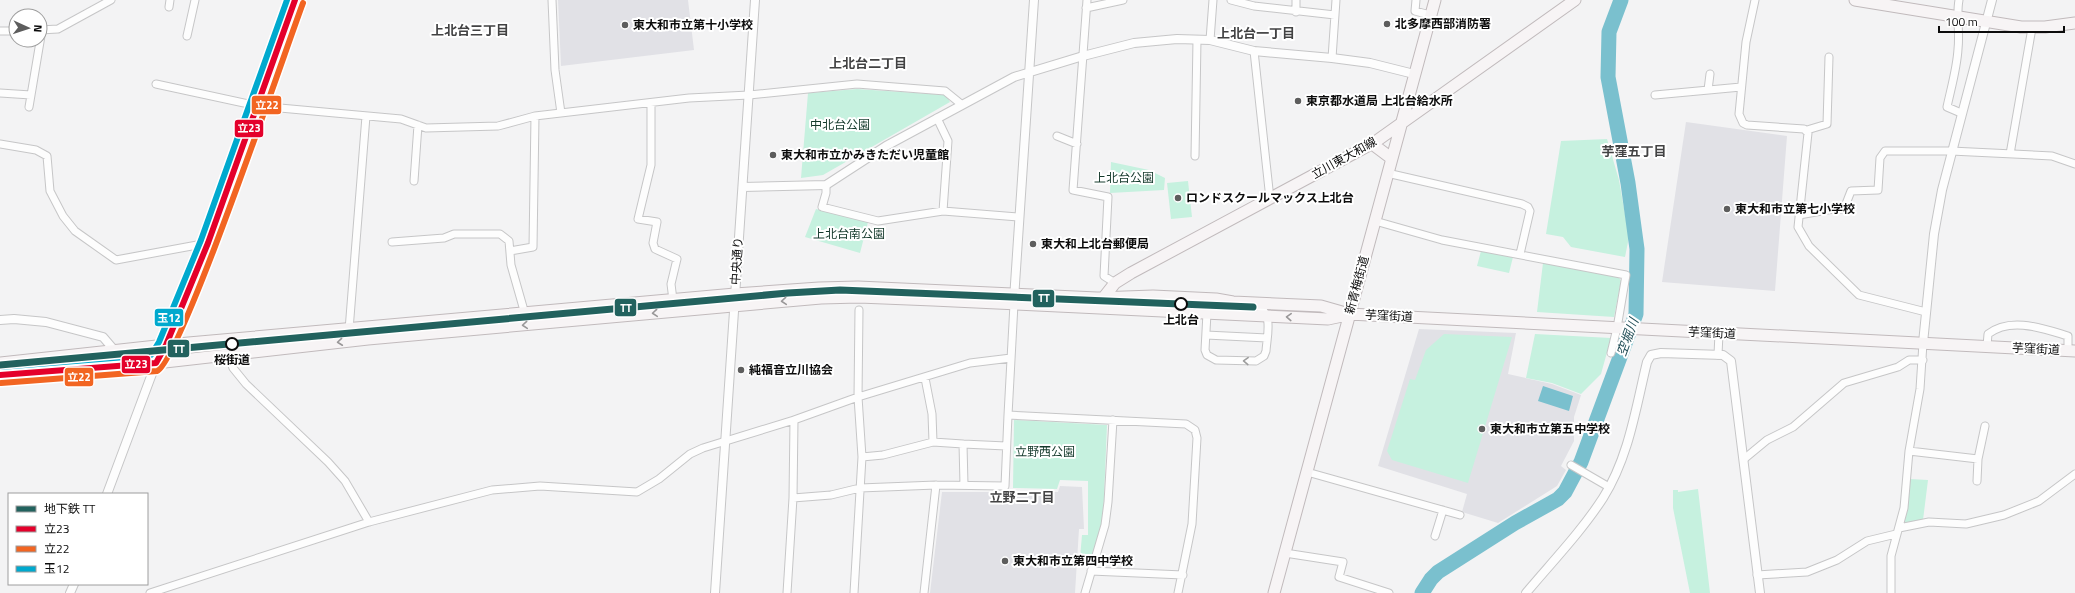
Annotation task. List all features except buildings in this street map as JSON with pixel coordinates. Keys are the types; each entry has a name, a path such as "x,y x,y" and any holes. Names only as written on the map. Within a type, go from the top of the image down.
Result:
{"main road":[{"name":"新青梅街道","path":"1274,593 1434,0"},
{"name":"立川東大和線","path":"1103,303 1115,283 1270,199 1371,143 1400,125 1575,0"},
{"path":"1855,0 1986,22 2032,28 2075,23"},
{"path":"1371,143 1391,158"},
{"name":"芋窪街道","path":"0,362 166,345 349,330 735,294 858,287 1014,299 1103,303 1207,313 1328,319 1349,314"},
{"name":"芋窪街道","path":"1103,303 1154,296 1322,306 1349,314 2071,351"},
{"name":"芋窪街道","path":"0,375 156,363 368,339 734,305 858,297 1014,299"}],"street":[{"path":"48,30 58,29 111,0"},
{"path":"187,36 195,0"},
{"path":"107,493 156,363 166,345 208,243 295,0"},
{"path":"552,0 555,70 561,113"},
{"name":"中央通り","path":"715,593 756,0"},
{"path":"793,498 831,495 860,488 936,485 1006,486 1006,446 1014,299 1034,0"},
{"path":"1087,0 1074,190 1108,197 1104,276 1115,283"},
{"path":"1086,8 1123,0"},
{"path":"1210,40 1213,0"},
{"path":"1231,0 1255,3 1296,12 1335,15"},
{"path":"1296,0 1296,12"},
{"path":"1332,58 1336,0"},
{"path":"1416,0 1415,11 1430,16"},
{"path":"1755,0 1746,42 1738,114 1743,123 1747,125 1807,130 1827,124 1829,56"},
{"path":"1959,0 1957,17 1960,25 1958,51 1947,107 1961,114"},
{"path":"1891,593 1891,556 1904,508 1909,451 1923,360 1923,343 1937,212 1951,151 1992,0"},
{"path":"2010,154 2032,28"},
{"path":"743,187 826,185 886,146 961,104 1014,77 1029,71 1083,56 1134,44 1177,39 1210,40 1254,51 1370,63 1414,74"},
{"path":"1195,156 1197,40"},
{"path":"30,107 38,48"},
{"path":"1254,51 1270,199"},
{"path":"1708,90 1710,74"},
{"path":"156,84 258,106 401,119 426,128 498,126 535,116 651,102 689,98 749,95 857,84 945,91 961,104"},
{"path":"1655,95 1741,87"},
{"path":"0,93 31,95"},
{"path":"651,102 651,165 638,218 657,222 653,243 655,249 677,259 671,284 673,300"},
{"path":"349,330 366,116"},
{"path":"510,251 533,246 535,116"},
{"path":"937,118 948,141 943,211"},
{"path":"414,182 418,125"},
{"path":"1807,130 1809,136 1798,227 1809,246 1858,295 1926,312"},
{"path":"1057,136 1077,144"},
{"path":"0,144 36,150 47,156 50,190 63,216 75,232 116,260 208,243"},
{"path":"1799,215 1833,209 1844,209 1851,191 1878,190 1880,158 1885,151 1951,151 2052,156 2075,164"},
{"path":"1388,173 1522,204 1530,211 1520,254"},
{"path":"826,185 826,193 822,207 878,221 943,211 1019,217"},
{"path":"1375,221 1442,240 1626,275 1621,329 1611,353"},
{"path":"392,242 444,238 454,234 500,234 509,241 511,265 525,314"},
{"path":"1207,313 1205,350 1211,358 1216,360 1256,361 1260,360 1266,351 1268,316 1262,308 1252,303"},
{"path":"854,593 862,457 858,397 858,310"},
{"path":"0,320 14,319 46,322 103,337 115,351"},
{"path":"1987,346 1988,334 1992,331 2018,325 2032,326 2068,336 2071,351"},
{"path":"1718,355 1719,333"},
{"path":"1206,336 1267,338"},
{"path":"1526,593 1586,521 1609,487 1621,461 1631,432 1649,358 1656,353 1718,355 1727,357 1732,365 1760,593"},
{"path":"228,354 233,368 246,384 332,466 345,481 369,522"},
{"path":"150,593 369,522 492,490 540,486 637,492 659,479 690,454 726,441 794,420 858,397 925,378 970,363 1011,358"},
{"path":"1744,459 1767,440 1793,427 1844,383 1898,366 1909,360 1923,360"},
{"path":"925,378 932,414 933,442"},
{"path":"1008,415 1186,424 1191,426 1197,434 1193,511 1183,575 1178,593"},
{"path":"787,593 793,498 794,420"},
{"path":"1085,593 1100,546 1106,517 1113,420"},
{"path":"1977,481 1978,459 1985,426"},
{"path":"862,457 883,455 933,442 1006,446"},
{"path":"962,444 964,485"},
{"path":"1909,451 1978,459"},
{"path":"1571,465 1609,487"},
{"path":"1307,472 1460,515"},
{"path":"1758,575 1807,572 1837,560 1867,541 1929,522 1966,524 2004,515 2039,501 2075,474"},
{"path":"924,593 936,485"},
{"path":"1435,536 1443,510"},
{"path":"1285,552 1344,562 1339,577 1389,593"},
{"path":"1091,571 1183,575"}],"shaded area":[{"name":"東大和市立第十小学校","path":"558,0 688,0 694,50 561,66"},
{"name":"東大和市立第七小学校","path":"1686,122 1787,136 1775,291 1662,282"},
{"name":"東大和市立第五中学校","path":"1419,329 1516,333 1508,374 1552,384 1581,395 1574,417 1574,441 1561,466 1566,470 1557,486 1498,523 1462,512 1467,494 1378,466"},
{"name":"東大和市立第四中学校","path":"1060,486 1082,487 1084,529 1079,529 1075,593 930,593 942,492 1058,492"}],"green space":[{"name":"中北台公園","path":"857,89 946,95 950,102 823,175 801,178 808,93"},
{"path":"1607,139 1619,180 1629,237 1625,257 1571,247 1563,237 1546,234 1561,141"},
{"name":"上北台公園","path":"1111,162 1149,170 1165,178 1164,190 1110,193"},
{"path":"1188,181 1192,217 1171,219 1167,183"},
{"name":"上北台南公園","path":"816,209 868,222 860,253 805,237"},
{"path":"1481,251 1513,257 1509,273 1477,266"},
{"path":"1543,263 1618,276 1621,281 1614,317 1537,312"},
{"path":"1444,334 1512,337 1468,483 1392,460 1387,451 1410,379 1415,380 1426,350"},
{"path":"1535,334 1611,338 1601,374 1581,394 1552,383 1526,378"},
{"name":"立野西公園","path":"1014,420 1107,425 1103,522 1092,559 1080,558 1082,535 1088,535 1088,481 1060,480 1057,489 1013,488"},
{"path":"1910,479 1928,480 1923,520 1905,523 1904,522"},
{"path":"1698,489 1710,593 1690,593 1673,508 1673,490 1678,490 1678,492"}],"water":[{"path":"1543,386 1573,396 1569,411 1538,401"}],"waterway":[{"name":"空堀川","path":"1422,593 1431,579 1438,572 1515,523 1558,499 1565,492 1581,462 1636,314 1637,249 1628,183 1608,77 1609,32 1621,0"}],"metro line":[{"name":"TT","path":"0,365 788,293 840,290 1253,307"}],"transit line":[{"name":"玉12","path":"0,367 151,355 159,342 201,240 287,0"},
{"name":"立23","path":"0,375 156,363 166,345 208,243 295,0"},
{"name":"立22","path":"1,383 157,371 169,355 187,317 209,263 303,3"}],"place":[{"name":"北多摩西部消防署","path":"1387,24"},
{"name":"東大和市立第十小学校","path":"625,25"},
{"name":"東京都水道局 上北台給水所","path":"1298,101"},
{"name":"東大和市立かみきただい児童館","path":"773,155"},
{"name":"ロンドスクールマックス上北台","path":"1178,198"},
{"name":"東大和市立第七小学校","path":"1727,209"},
{"name":"東大和上北台郵便局","path":"1033,244"},
{"name":"上北台","path":"1181,304"},
{"name":"桜街道","path":"232,344"},
{"name":"純福音立川協会","path":"741,370"},
{"name":"東大和市立第五中学校","path":"1482,429"},
{"name":"東大和市立第四中学校","path":"1005,561"}],"district":[{"name":"上北台三丁目","path":"470,30"},
{"name":"上北台一丁目","path":"1256,33"},
{"name":"上北台二丁目","path":"868,63"},
{"name":"芋窪五丁目","path":"1634,151"},
{"name":"立野二丁目","path":"1022,497"}]}
